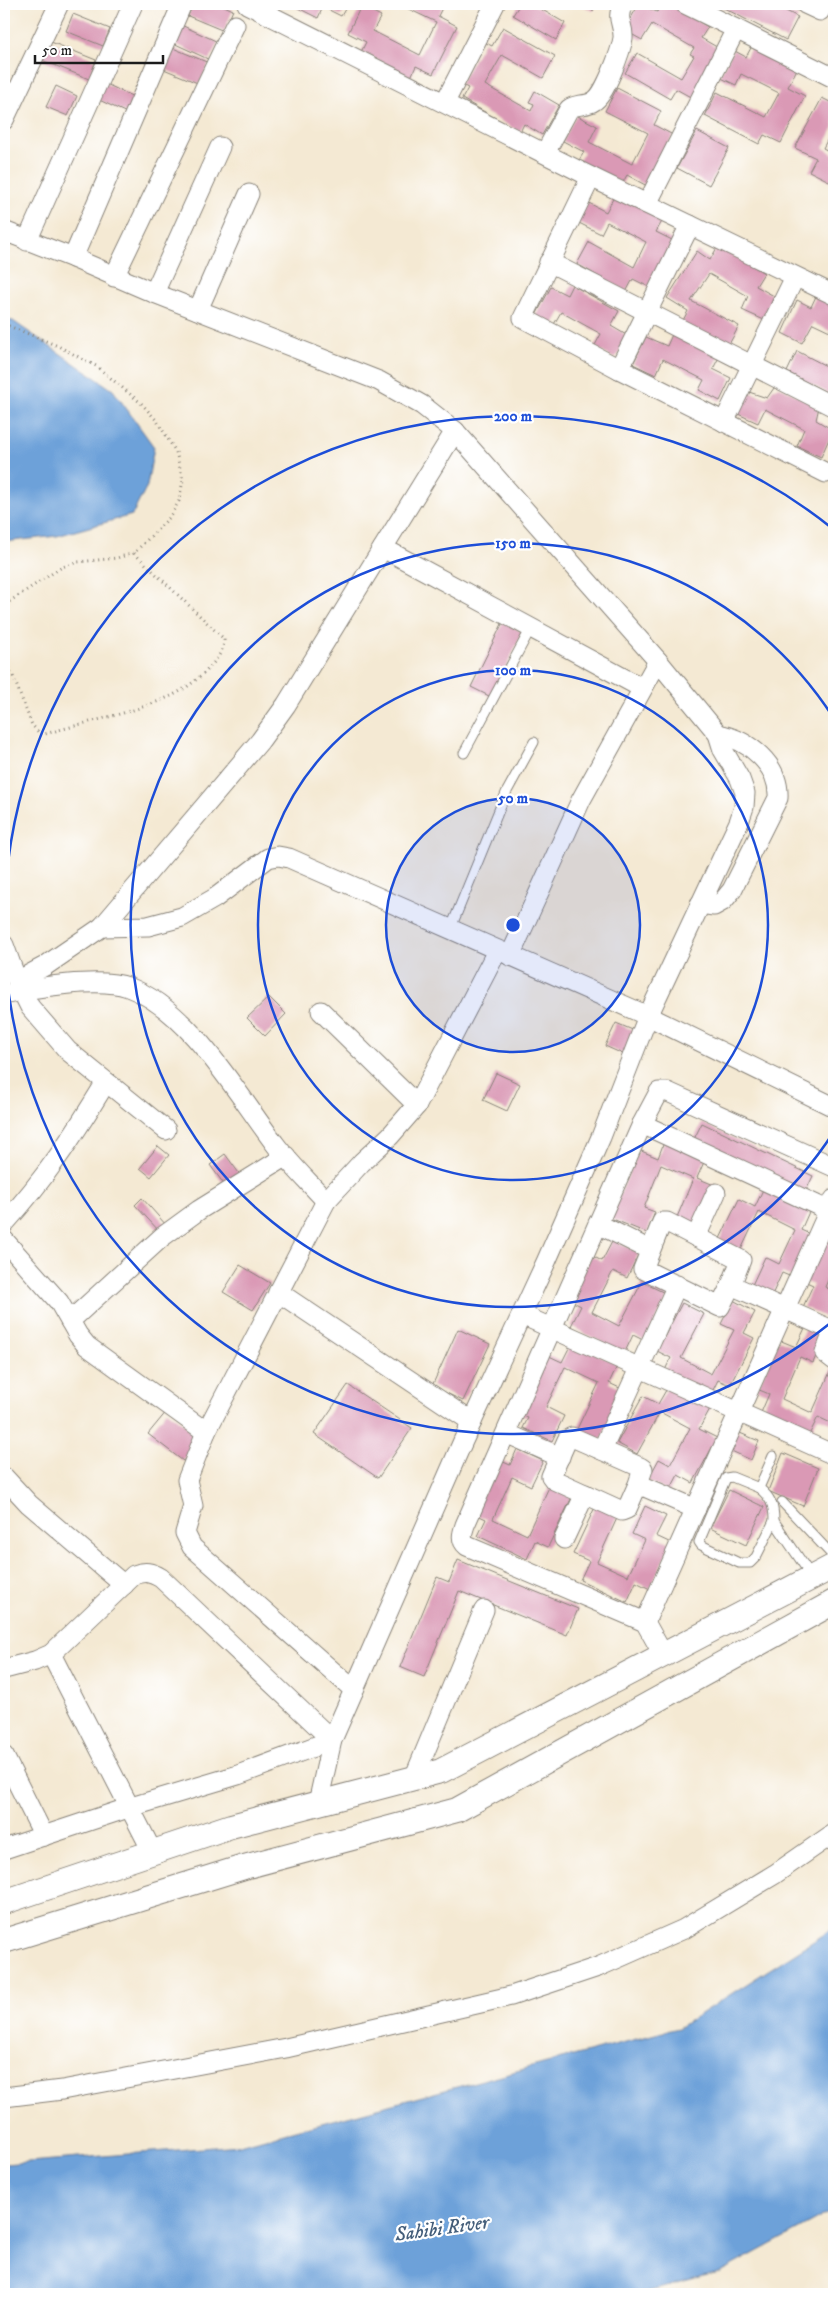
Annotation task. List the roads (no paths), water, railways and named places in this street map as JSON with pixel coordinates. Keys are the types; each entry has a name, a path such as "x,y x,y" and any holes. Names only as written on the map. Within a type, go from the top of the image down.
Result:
{"street":[{"path":"4,120 59,4"},
{"path":"27,241 133,4"},
{"path":"73,258 182,4"},
{"path":"247,4 591,177 834,295"},
{"path":"445,102 495,4"},
{"path":"545,153 569,109 575,104 584,105 596,101 600,95 619,52 623,36 618,18 623,4"},
{"path":"686,4 834,78"},
{"path":"114,277 235,25"},
{"path":"647,204 736,29"},
{"path":"154,294 220,146"},
{"path":"591,177 523,315 524,320 724,422 832,470"},
{"path":"198,310 249,194"},
{"path":"619,370 690,225"},
{"path":"4,231 73,258 154,294 379,381 422,405 455,431 658,661 718,734 723,750 745,793 744,807 648,1016 600,1137 332,1740 318,1803"},
{"path":"549,262 834,407"},
{"path":"724,422 796,277"},
{"path":"11,989 102,927 260,741 286,705 455,431"},
{"path":"383,548 642,688"},
{"path":"354,1690 192,1548 187,1541 185,1533 192,1506 187,1480 206,1432 326,1201 362,1162 390,1136 416,1105 503,954 581,800 658,661"},
{"path":"700,904 714,906 723,901 732,890 778,798 779,784 758,754 748,744 731,736 718,734"},
{"path":"102,927 148,926 182,917 215,898 268,858 278,856 289,858 503,954 648,1016 834,1107"},
{"path":"4,945 11,989 30,1007 68,1051 166,1130"},
{"path":"11,989 95,982 127,986 156,1001 202,1046 286,1156 326,1201"},
{"path":"321,1011 416,1105"},
{"path":"4,1224 37,1188 106,1082"},
{"path":"664,1656 645,1622 463,1542 461,1535 642,1124 659,1092 664,1090 834,1167"},
{"path":"642,1124 832,1208 645,1622"},
{"path":"70,1321 162,1237 199,1210 286,1156"},
{"path":"696,1237 716,1193"},
{"path":"663,1221 741,1260 720,1306 643,1269 650,1250 663,1221"},
{"path":"598,1224 650,1250"},
{"path":"4,1240 59,1302 78,1335 98,1355 206,1432"},
{"path":"602,1450 677,1285"},
{"path":"731,1285 834,1330 825,1353 834,1360"},
{"path":"278,1292 472,1422"},
{"path":"522,1315 551,1330 739,1414 832,1448"},
{"path":"506,1432 560,1457"},
{"path":"572,1437 643,1469 638,1484 624,1511 552,1479 551,1476 560,1457 567,1440 572,1437"},
{"path":"4,1477 29,1504 124,1585"},
{"path":"638,1484 696,1509"},
{"path":"564,1539 585,1494"},
{"path":"4,1902 232,1826 441,1771 834,1566"},
{"path":"4,1670 51,1654 134,1575 142,1572 152,1573 161,1578 332,1740"},
{"path":"4,1940 244,1867 457,1810 834,1602"},
{"path":"414,1778 484,1610"},
{"path":"51,1654 153,1853"},
{"path":"4,1849 131,1807 238,1775 332,1740"},
{"path":"4,1756 44,1836"},
{"path":"4,2097 62,2090 286,2048 511,1996 598,1967 684,1929 775,1874 834,1832"}],"lane":[{"path":"464,753 531,628"},
{"path":"450,930 506,793 534,742"},
{"path":"759,1488 773,1456"},
{"path":"732,1477 759,1488 768,1495 773,1503 774,1521 756,1557 746,1564 699,1542 726,1478 732,1477"},
{"path":"782,1502 834,1557"},
{"path":"774,1521 812,1577"}],"water":[{"path":"4,320 13,321 113,390 154,447 147,486 132,515 57,536 4,542"},
{"name":"Sahibi River","path":"834,1928 834,2210 718,2273 639,2294 4,2294 4,2164 239,2145 678,2028"}]}
